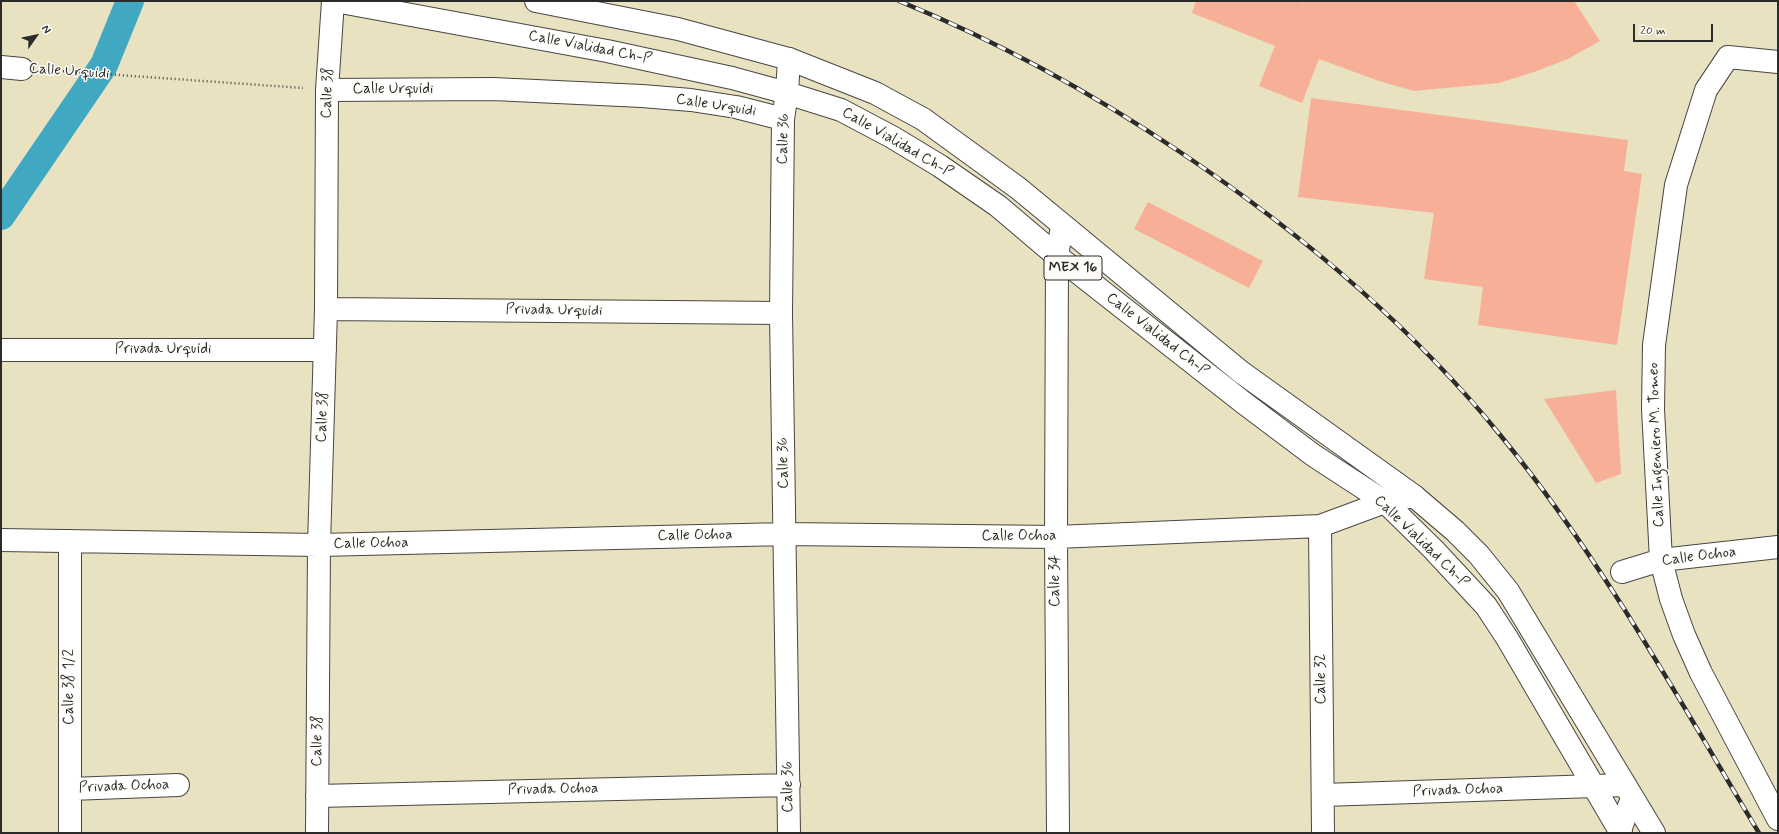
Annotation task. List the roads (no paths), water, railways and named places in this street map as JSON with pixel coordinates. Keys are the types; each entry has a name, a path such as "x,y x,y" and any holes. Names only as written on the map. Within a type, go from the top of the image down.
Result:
{"street":[{"name":"Calle 38","path":"317,833 320,545 326,309 327,90 334,1"},
{"name":"Calle Vialidad Ch-P","path":"334,1 607,51 732,78 841,110 892,137 934,162 998,206 1057,256 1244,404 1313,455 1385,502 1447,563 1486,606 1507,638 1620,832"},
{"name":"Calle Vialidad Ch-P","path":"536,1 678,29 789,59 875,93 923,119 1018,188 1062,226 1241,372 1414,496 1455,531 1479,555 1508,592 1654,833"},
{"name":"Calle Ingeniero M. Tomeo","path":"1778,62 1728,57 1706,90 1676,184 1654,345 1653,409 1661,560 1671,599 1684,635 1701,673 1778,819"},
{"name":"Calle 36","path":"789,59 787,93 783,119 781,313 789,833"},
{"name":"Calle Urquidi","path":"1,67 22,69"},
{"name":"Calle Urquidi","path":"327,90 493,89 642,96 691,100 736,107 783,119"},
{"name":"Calle 34","path":"1058,833 1056,537 1057,256 1062,226"},
{"name":"Privada Urquidi","path":"326,309 781,313"},
{"name":"Privada Urquidi","path":"1,350 325,350"},
{"name":"Calle Ochoa","path":"1,540 320,545 785,534 1056,537 1320,526 1385,502 1414,496"},
{"name":"Calle 32","path":"1320,526 1323,833"},
{"name":"Calle 38 1/2","path":"70,541 70,833"},
{"name":"Calle Ochoa","path":"1622,572 1661,560 1778,547"},
{"name":"Privada Ochoa","path":"70,789 178,785"},
{"name":"Privada Ochoa","path":"317,796 789,785"},
{"name":"Privada Ochoa","path":"1323,795 1594,787 1629,792"},
{"path":"1620,832 1629,792"}],"waterway":[{"path":"1,216 104,65 130,1"}],"railway":[{"path":"899,1 972,33 1043,69 1147,130 1268,214 1310,247 1391,318 1466,395 1501,436 1572,531 1605,580 1668,680 1759,833"}]}
